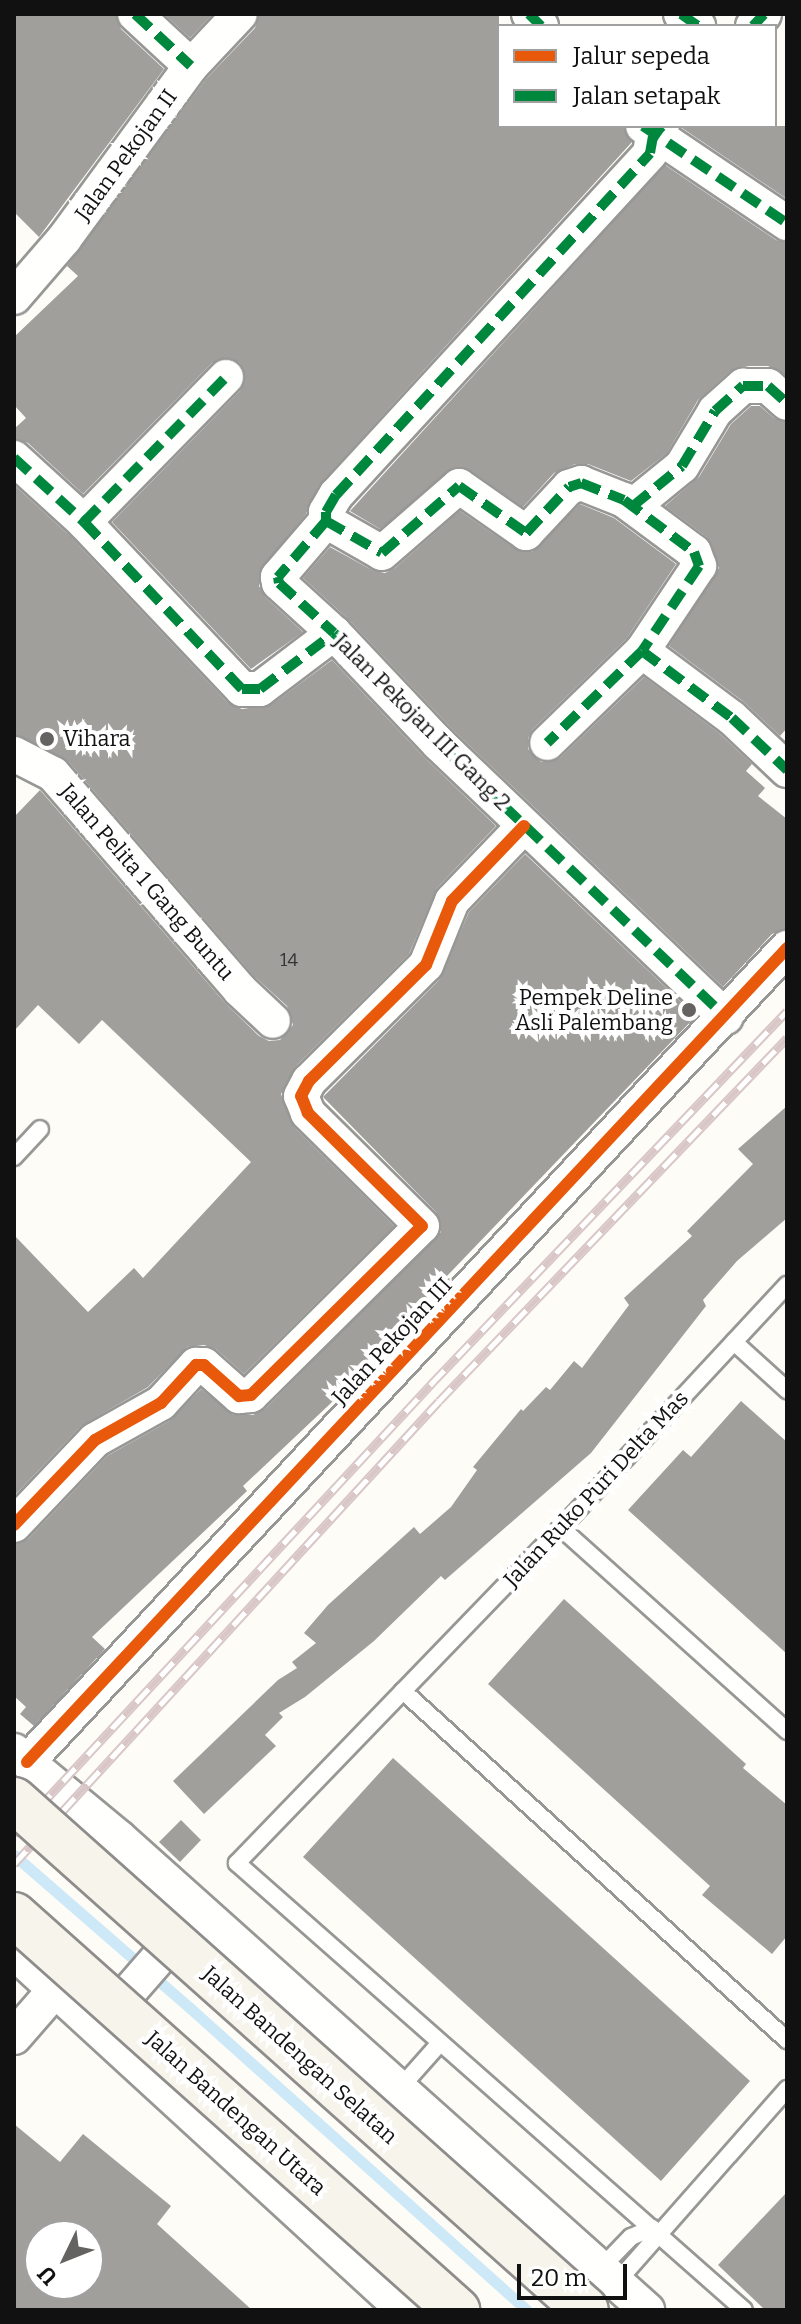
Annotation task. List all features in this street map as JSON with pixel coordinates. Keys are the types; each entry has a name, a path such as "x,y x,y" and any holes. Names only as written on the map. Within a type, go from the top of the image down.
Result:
{"main road":[{"name":"Jalan Bandengan Selatan","path":"18,1771 601,2287"},
{"name":"Jalan Bandengan Utara","path":"14,1915 457,2310"}],"street":[{"path":"135,14 191,66"},
{"name":"Jalan Pekojan II","path":"14,297 64,239 191,66 240,14"},
{"path":"547,743 642,651 699,566 694,552 633,506 575,483 526,533 456,486 382,553 326,521 326,512 336,495 650,153 653,129 787,223"},
{"path":"84,522 226,377"},
{"path":"633,506 682,466 715,411 743,386 755,383 768,386 787,403"},
{"path":"14,458 84,522 242,689 260,689 334,633"},
{"name":"Jalan Pekojan III Gang 2","path":"326,521 278,580 334,633 427,733 597,891 726,1017"},
{"path":"642,651 732,718 787,770"},
{"name":"Jalan Pelita 1 Gang Buntu","path":"14,754 53,774 240,990 273,1021"},
{"path":"14,1525 95,1440 161,1403 196,1365 204,1365 239,1396 251,1395 422,1226 308,1113 301,1096 309,1081 426,965 452,901 524,826"},
{"name":"Jalan Pekojan III","path":"18,1771 726,1017 787,948"},
{"name":"Jalan Bandengan Selatan","path":"18,1771 197,1914 400,2088 601,2287 647,2310"},
{"path":"99,2025 197,1914"},
{"name":"Jalan Bandengan Utara","path":"14,1952 99,2025 404,2310"},
{"path":"14,2037 55,1990"}],"lane":[{"path":"14,1157 40,1129"},
{"name":"Jalan Ruko Puri Delta Mas","path":"440,2043 237,1863 561,1528 787,1285"},
{"path":"734,1342 787,1390"},
{"path":"561,1528 787,1731"},
{"path":"403,1691 787,2040"},
{"path":"400,2088 440,2043 744,2310"},
{"path":"601,2287 631,2237 656,2232 787,2089"}],"building":[{"path":"14,14 116,14 121,29 164,69 39,237 14,212"},
{"path":"164,14 213,14 190,38"},
{"path":"259,14 499,14 497,128 624,128 632,142 319,485 306,514 259,572 259,586 265,597 303,632 251,669 112,522 240,391 245,381 240,363 230,358 212,363 83,494 28,443 14,439 14,429 26,418 14,405 14,337 78,276 67,266 206,79 255,28"},
{"path":"787,126 787,199 682,128"},
{"path":"665,165 776,240 787,243 787,376 768,366 743,366 730,371 698,400 667,453 631,481 588,464 575,464 554,473 523,507 470,470 454,467 380,529 350,511"},
{"path":"751,406 760,406 774,418 787,422 787,728 780,736 744,702 669,646 719,568 707,537 665,506 699,477 731,424"},
{"path":"14,485 70,536 228,703 242,709 271,705 332,660 425,758 496,826 437,888 409,954 295,1067 281,1094 294,1127 394,1226 244,1374 216,1349 204,1345 187,1347 148,1387 81,1426 14,1496 14,1235 88,1312 134,1268 143,1278 251,1162 102,1020 79,1044 38,1005 14,1031 14,817 40,790 225,1003 259,1036 269,1041 280,1040 293,1025 287,1006 254,976 68,761 14,734"},
{"path":"580,504 614,518 676,564 627,638 533,729 528,738 528,749 541,762 560,758 644,677 719,733 752,764 746,771 765,788 758,796 787,819 787,929 772,934 723,987 453,730 348,619 303,578 330,547 372,570 385,573 395,568 460,511 515,549 532,552"},
{"path":"525,854 696,1016 447,1276 450,1279 424,1302 331,1403 243,1486 247,1491 92,1637 105,1649 34,1726 20,1714 26,1707 14,1696 14,1544 28,1539 107,1456 171,1420 201,1389 233,1415 253,1415 265,1409 441,1232 441,1222 436,1212 323,1097 440,979 469,912"},
{"path":"787,1106 787,1218 737,1261 703,1300 706,1306 591,1453 445,1580 441,1576 374,1641 305,1697 279,1713 283,1717 265,1735 276,1746 204,1814 173,1781 278,1680 297,1668 292,1662 316,1643 304,1633 328,1605 414,1527 420,1534 451,1507 477,1470 473,1467 521,1409 523,1411 546,1387 550,1390 574,1361 582,1368 629,1305 624,1298 692,1236 687,1231 753,1164 738,1149"},
{"path":"741,1401 787,1442 787,1654 628,1510 683,1450 691,1457"},
{"path":"564,1599 746,1764 743,1768 787,1805 787,1936 772,1954 702,1895 710,1886 488,1684"},
{"path":"393,1758 750,2081 661,2181 303,1857"},
{"path":"181,1820 201,1840 180,1862 159,1842"},
{"path":"14,2124 60,2162 83,2134 171,2206 157,2224 252,2310 14,2310"},
{"path":"787,2192 787,2310 765,2310 718,2265"}],"waterway":[{"path":"14,1855 190,2008 526,2310"}],"railway":[{"path":"14,1834 432,1383 787,1011"},
{"path":"14,1864 439,1401 787,1038"}],"marked path":[{"path":"135,14 191,66"},
{"path":"529,14 539,24"},
{"path":"681,14 695,24"},
{"path":"755,24 764,14"},
{"path":"646,128 787,223"},
{"path":"326,521 326,512 336,495 650,153 653,136 660,128"},
{"path":"84,522 226,377"},
{"path":"633,506 682,466 715,411 743,386 768,386 787,403"},
{"path":"14,458 84,522 242,689 260,689 334,633"},
{"path":"326,521 382,553 459,486 526,533 569,487 581,483 624,500 694,552 699,566 642,651 547,743"},
{"path":"326,521 278,577 279,583 334,633 439,744 726,1017"},
{"path":"642,651 732,718 787,770"}],"cycle path":[{"path":"14,1525 95,1440 161,1403 196,1365 204,1365 239,1396 251,1395 422,1226 308,1113 301,1096 309,1081 426,965 452,901 524,826"},
{"path":"27,1762 787,948"}],"place":[{"name":"Vihara","path":"47,739"},
{"name":"Pempek Deline Asli Palembang","path":"689,1010"}]}
